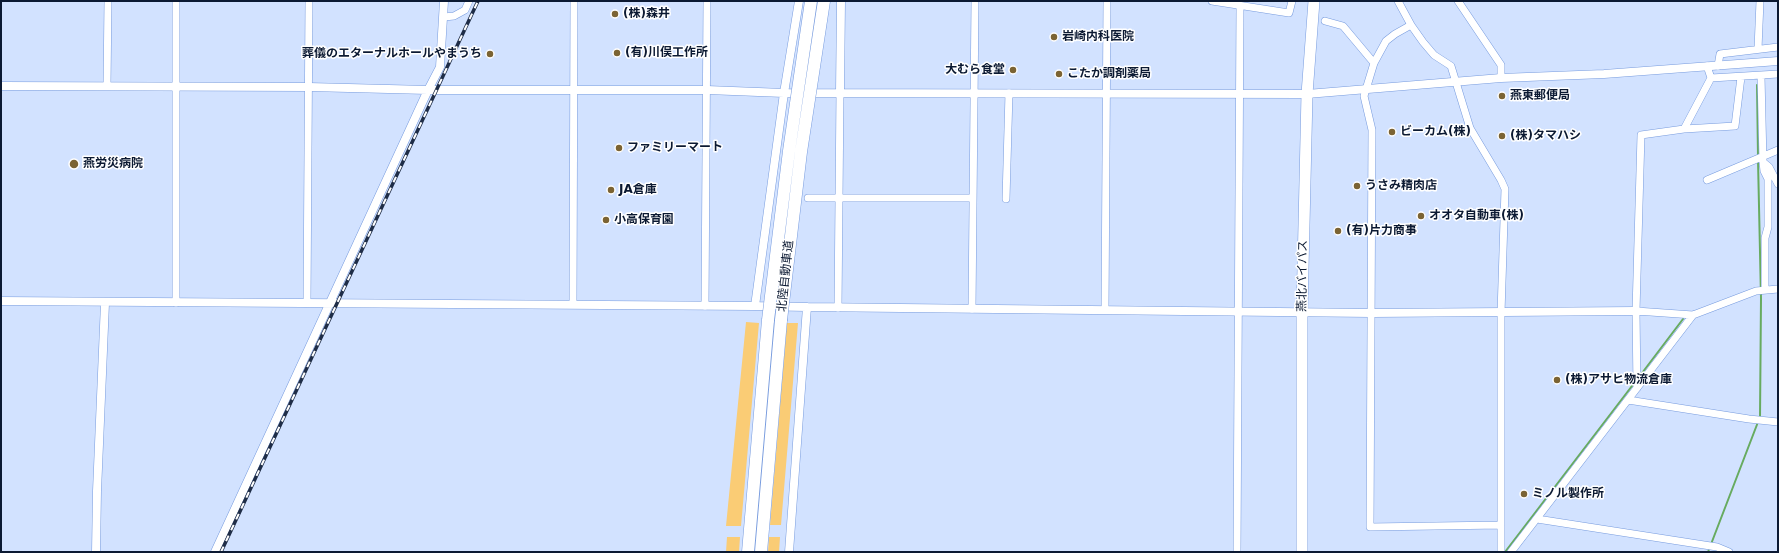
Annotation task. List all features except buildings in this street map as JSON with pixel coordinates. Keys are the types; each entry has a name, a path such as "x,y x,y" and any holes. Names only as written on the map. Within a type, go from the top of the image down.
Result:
{"highway":[{"name":"北陸自動車道","path":"748,552 768,320 790,143 811,1"},
{"name":"北陸自動車道","path":"761,552 781,320 801,152 824,1"},
{"name":"燕北バイパス","path":"1302,552 1302,312 1307,94 1314,1"}],"street":[{"path":"107,86 108,1"},
{"path":"176,1 176,303"},
{"path":"307,303 309,1"},
{"path":"214,552 440,67 444,1"},
{"path":"444,17 454,16 465,10 469,1"},
{"path":"573,304 574,1"},
{"path":"705,306 707,1"},
{"path":"755,306 784,92 799,1"},
{"path":"838,308 841,1"},
{"path":"972,309 975,1"},
{"path":"1105,310 1107,1"},
{"path":"1212,1 1240,7 1257,4 1289,13 1292,1"},
{"path":"1398,1 1411,25 1434,55 1451,66 1470,128 1502,180 1505,189 1501,313 1501,552"},
{"path":"1458,1 1501,64 1502,78"},
{"path":"1758,49 1760,1"},
{"path":"1238,552 1240,7"},
{"path":"1325,21 1343,26 1374,63"},
{"path":"1411,25 1386,41 1374,63 1364,100 1372,130 1370,527 1501,525"},
{"path":"1718,66 1720,54 1778,47"},
{"path":"1,86 309,87 428,90 707,90 784,92 1307,94 1502,78 1604,74 1778,61"},
{"path":"1684,129 1711,78 1707,66"},
{"path":"1711,78 1778,74"},
{"path":"1761,76 1763,159 1764,171 1768,179 1768,227 1765,238 1765,289"},
{"path":"1637,388 1636,311 1641,135 1684,129 1735,126 1741,77"},
{"path":"1006,199 1008,93"},
{"path":"1707,180 1763,159 1778,150"},
{"path":"1763,159 1778,184"},
{"path":"808,198 972,198"},
{"path":"1,301 573,304 807,308 1372,313 1636,311 1693,315 1756,290 1778,289"},
{"path":"96,552 105,302"},
{"path":"789,552 807,308"},
{"path":"1511,552 1693,315"},
{"path":"1628,400 1749,419 1778,422"},
{"path":"1537,519 1716,547 1729,552"}],"shaded area":[{"path":"746,322 759,323 741,526 726,526"},
{"path":"787,323 798,323 781,525 770,525"},
{"path":"727,537 740,537 739,552 726,552"},
{"path":"769,537 780,537 779,552 768,552"}],"waterway":[{"path":"1757,85 1758,156"},
{"path":"1758,160 1761,298 1760,418"},
{"path":"1639,377 1683,319"},
{"path":"1505,552 1635,382"},
{"path":"1708,552 1758,422"}],"railway":[{"path":"221,552 478,1"}],"place":[{"name":"(株)森井","path":"615,14"},
{"name":"岩崎内科医院","path":"1054,37"},
{"name":"(有)川俣工作所","path":"617,53"},
{"name":"葬儀のエターナルホールやまうち","path":"490,54"},
{"name":"大むら食堂","path":"1013,70"},
{"name":"こたか調剤薬局","path":"1059,74"},
{"name":"燕東郵便局","path":"1502,96"},
{"name":"ビーカム(株)","path":"1392,132"},
{"name":"(株)タマハシ","path":"1502,136"},
{"name":"ファミリーマート","path":"619,148"},
{"name":"燕労災病院","path":"74,164"},
{"name":"うさみ精肉店","path":"1357,186"},
{"name":"JA倉庫","path":"611,190"},
{"name":"オオタ自動車(株)","path":"1421,216"},
{"name":"小高保育園","path":"606,220"},
{"name":"(有)片力商事","path":"1338,231"},
{"name":"(株)アサヒ物流倉庫","path":"1557,380"},
{"name":"ミノル製作所","path":"1524,494"}]}
